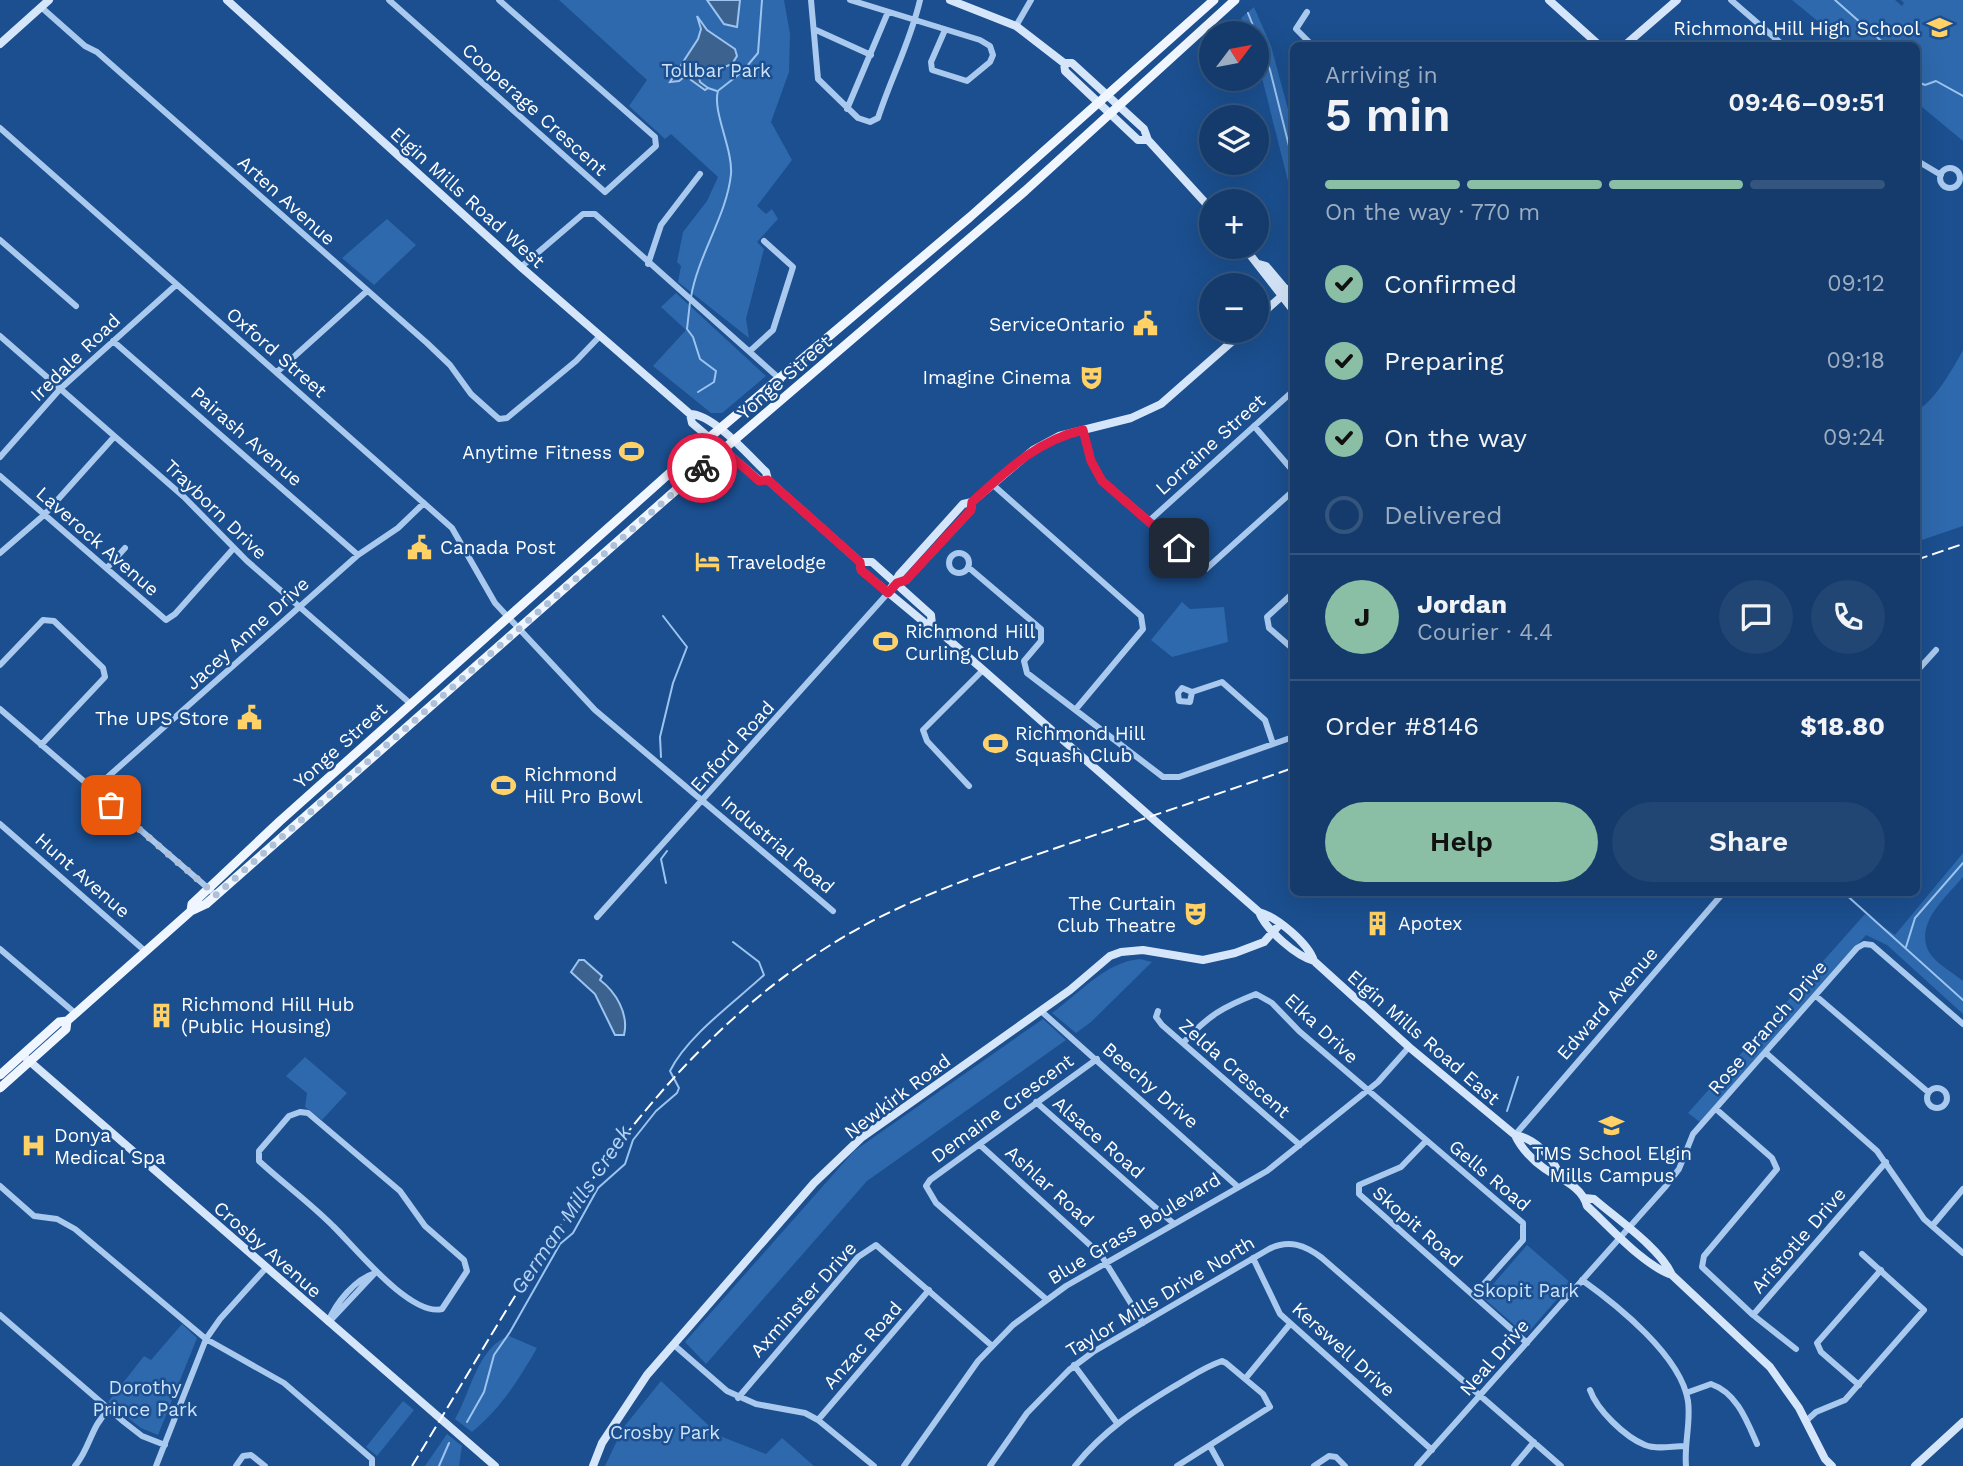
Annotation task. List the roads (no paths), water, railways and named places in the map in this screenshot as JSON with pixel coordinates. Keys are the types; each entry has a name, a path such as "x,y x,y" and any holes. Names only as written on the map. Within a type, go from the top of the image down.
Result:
{"main road":[{"name":"Yonge Street","path":"0,1075 66,1030 67,1021 75,1013 191,911 198,911 212,892 412,705 710,437 781,380 1214,0"},
{"name":"Yonge Street","path":"212,892 1025,191 1236,0"},
{"name":"Yonge Street","path":"0,1088 26,1058"}],"street":[{"path":"0,44 49,0"},
{"name":"Elgin Mills Road West","path":"227,0 600,336 690,414 700,414 734,443"},
{"name":"Cooperage Crescent","path":"389,0 605,192 656,146 655,137 503,1"},
{"path":"811,0 816,30 818,79 858,118 870,122 878,118 890,80 916,21 920,0"},
{"path":"850,0 980,40 990,47 993,55 990,62 967,81 959,81 932,70 931,62 945,30"},
{"path":"950,0 1016,26 1064,63 1072,63 1144,129 1148,140 1199,196"},
{"path":"1016,26 1031,0"},
{"path":"1549,0 1596,42"},
{"path":"1629,42 1677,0"},
{"path":"1731,0 1779,42"},
{"name":"Arten Avenue","path":"41,7 85,46 97,52 450,365 471,394 499,419 507,418 576,361 600,336"},
{"path":"847,108 888,12"},
{"path":"1307,12 1296,29 1309,42"},
{"path":"816,30 871,55"},
{"path":"1064,63 1065,71 1138,140 1148,140"},
{"name":"Oxford Street","path":"0,128 425,503 459,537 484,585 509,618"},
{"path":"1920,163 1941,176"},
{"path":"648,264 661,225 700,174"},
{"path":"522,267 583,214 595,214 781,380"},
{"path":"0,240 76,306"},
{"path":"750,351 773,330 793,267 764,241"},
{"path":"1255,259 1289,293 1269,309"},
{"name":"Iredale Road","path":"0,457 60,389 176,285"},
{"path":"277,372 366,291"},
{"name":"Trayborn Drive","path":"1,338 184,497 233,549 412,705"},
{"name":"Pairash Avenue","path":"113,341 358,555"},
{"path":"888,593 897,583 906,580 971,510 972,502 1033,450 1059,436 1131,418 1161,404 1230,343"},
{"name":"Lorraine Street","path":"1149,521 1290,394"},
{"name":"Elgin Mills Road West","path":"690,414 691,423 710,437"},
{"path":"1254,426 1290,468"},
{"path":"1083,430 1091,461 1102,481 1206,569 1290,494"},
{"path":"0,553 44,515 114,437"},
{"name":"Elgin Mills Road East","path":"710,437 759,481 768,480"},
{"name":"Elgin Mills Road East","path":"734,443 766,471 768,480 860,562 861,570 925,623 932,625 1259,912 1272,930 1305,958 1314,961 1409,1047 1515,1135 1520,1146 1546,1170 1559,1174 1585,1198 1587,1206 1621,1237 1660,1271 1672,1275"},
{"name":"Laverock Avenue","path":"0,476 166,620 175,614 233,549"},
{"path":"992,484 1141,615 1143,629 1076,709"},
{"name":"Jacey Anne Drive","path":"93,790 358,555 398,527 425,503"},
{"path":"107,568 125,548"},
{"name":"Elgin Mills Road East","path":"860,562 872,562 897,583 931,615 932,625"},
{"path":"968,567 1041,629 1041,641 1024,661 1024,668 1163,777 1171,779 1290,738"},
{"name":"Enford Road","path":"597,917 704,802 888,593"},
{"path":"1290,596 1267,617 1269,628 1290,646"},
{"name":"Industrial Road","path":"509,618 595,710 833,911"},
{"path":"0,665 43,621 54,621 103,668 105,677 41,745"},
{"path":"1920,668 1936,650"},
{"path":"969,786 927,741 923,730 982,671"},
{"path":"1192,692 1222,682 1265,720 1273,744"},
{"path":"0,709 212,892"},
{"name":"Hunt Avenue","path":"0,824 145,951"},
{"name":"Edward Avenue","path":"1515,1135 1721,896"},
{"name":"Elgin Mills Road East","path":"1259,912 1272,916 1310,951 1314,961"},
{"name":"Newkirk Road","path":"593,1466 602,1443 624,1407 674,1345 814,1183 862,1138 1041,1011 1097,966 1121,952 1143,950 1203,960 1235,953 1264,942 1280,924"},
{"name":"Rose Branch Drive","path":"1621,1237 1679,1169 1690,1139 1857,948 1868,943 1963,1024"},
{"path":"0,948 75,1013"},
{"name":"Elka Drive","path":"1184,1042 1213,1013 1233,1002 1258,995 1272,1003 1290,1024 1367,1091"},
{"path":"1816,996 1928,1092"},
{"name":"Beechy Drive","path":"1041,1011 1237,1186"},
{"name":"Zelda Crescent","path":"1158,1011 1156,1017 1162,1025 1300,1145"},
{"name":"Blue Grass Boulevard","path":"904,1466 991,1345 1046,1299 1172,1223 1268,1171 1367,1091 1409,1047"},
{"path":"1766,1053 1873,1146 1931,1226 1963,1253"},
{"name":"Crosby Avenue","path":"26,1058 495,1466"},
{"name":"Demaine Crescent","path":"1046,1299 936,1203 927,1191 930,1180 1097,1059"},
{"name":"Gells Road","path":"1367,1091 1524,1226 1523,1240 1474,1295"},
{"name":"Alsace Road","path":"1036,1102 1172,1223"},
{"name":"Aristotle Drive","path":"1716,1109 1772,1158 1777,1169 1702,1260 1704,1270 1753,1315 1886,1162"},
{"path":"300,1112 308,1113 400,1191 425,1226 464,1260 467,1271 446,1306 438,1311 431,1310 375,1273 333,1226 259,1161 259,1151 289,1116 300,1112"},
{"name":"Skopit Road","path":"1426,1142 1411,1161 1359,1185 1359,1194 1527,1343"},
{"name":"Ashlar Road","path":"979,1145 1083,1237 1107,1264 1143,1323"},
{"path":"0,1186 34,1216 57,1219 75,1229 206,1339 284,1383 372,1458 372,1466"},
{"path":"1931,1226 1963,1189"},
{"name":"Elgin Mills Road East","path":"1585,1198 1594,1199 1667,1264 1672,1275 1761,1357 1781,1381 1806,1421 1825,1462 1832,1466"},
{"name":"Neal Drive","path":"1417,1466 1621,1237"},
{"name":"Taylor Mills Drive North","path":"990,1466 1027,1413 1074,1365 1253,1258 1277,1245 1297,1244 1307,1248 1561,1466"},
{"name":"Axminster Drive","path":"738,1398 858,1257 872,1247 882,1248 991,1345"},
{"path":"1806,1421 1816,1412 1845,1400 1924,1310 1862,1254"},
{"name":"Kerswell Drive","path":"1253,1258 1272,1302 1290,1324 1433,1450"},
{"path":"156,1466 206,1339 220,1318 266,1268"},
{"path":"1859,1385 1821,1352 1817,1343 1881,1270"},
{"path":"328,1322 334,1308 375,1273"},
{"path":"1582,1280 1648,1336 1663,1353 1686,1393 1689,1404 1686,1466"},
{"name":"Anzac Road","path":"818,1420 929,1290"},
{"path":"0,1315 142,1436 165,1445"},
{"path":"1753,1315 1796,1349"},
{"path":"1245,1378 1290,1324"},
{"path":"674,1345 718,1385 738,1398 805,1413 818,1420 874,1466"},
{"path":"1075,1466 1102,1435 1117,1423 1218,1362 1226,1363 1264,1394 1270,1407 1177,1466"},
{"path":"1074,1365 1117,1423"},
{"path":"1686,1393 1710,1384 1722,1390 1742,1409 1757,1444"},
{"path":"1590,1390 1601,1410 1642,1444 1685,1447"},
{"path":"75,1466 83,1456 98,1421 109,1410"},
{"path":"1915,1466 1963,1422"},
{"path":"1514,1466 1534,1441"},
{"path":"1210,1446 1221,1466"},
{"path":"236,1466 243,1456 251,1455 265,1466"},
{"path":"1314,1466 1329,1456 1345,1466"}],"waterway":[{"path":"719,90 742,72 758,53 762,0"},
{"path":"1835,0 1882,42"},
{"path":"1248,13 1251,21"},
{"path":"1269,67 1290,150"},
{"path":"1920,83 1925,85 1936,81 1963,96"},
{"path":"708,88 717,91"},
{"name":"German Mills Creek","path":"691,297 724,205 731,174 729,153 718,109 718,91"},
{"name":"German Mills Creek","path":"690,302 687,329 693,337 700,359 716,371 714,382 698,392"},
{"name":"German Mills Creek","path":"661,757 660,737 673,683 687,647 663,616"},
{"name":"German Mills Creek","path":"666,883 661,859 667,851"},
{"path":"1906,947 1915,918 1963,863"},
{"path":"1847,896 1963,1000"},
{"name":"German Mills Creek","path":"467,1422 484,1392 494,1355 560,1244 573,1233 598,1188 625,1164 633,1140 656,1111 677,1093 679,1088 670,1071 678,1058 700,1032 764,975 759,962 733,942"},
{"path":"1507,1111 1518,1077"},
{"name":"German Mills Creek","path":"439,1466 449,1443"}],"railway":[{"path":"1920,559 1963,544"},
{"path":"412,1466 507,1310 608,1158 665,1088 728,1024 798,966 878,918 944,888 1290,769"}],"place":[{"name":"Richmond Hill High School","path":"1940,28"},
{"name":"ServiceOntario","path":"1145,324"},
{"name":"Imagine Cinema","path":"1091,377"},
{"name":"Anytime Fitness","path":"632,452"},
{"name":"Canada Post","path":"420,547"},
{"name":"Travelodge","path":"707,562"},
{"name":"Richmond Hill Curling Club","path":"885,642"},
{"name":"The UPS Store","path":"249,718"},
{"name":"Richmond Hill Squash Club","path":"995,744"},
{"name":"Richmond Hill Pro Bowl","path":"504,785"},
{"name":"The Curtain Club Theatre","path":"1196,914"},
{"name":"Apotex","path":"1378,923"},
{"name":"Richmond Hill Hub (Public Housing)","path":"161,1015"},
{"name":"TMS School Elgin Mills Campus","path":"1612,1125"},
{"name":"Donya Medical Spa","path":"34,1146"}],"park label":[{"name":"Tollbar Park","path":"716,70"},
{"name":"Skopit Park","path":"1526,1290"},
{"name":"Dorothy Prince Park","path":"145,1398"},
{"name":"Crosby Park","path":"665,1432"}]}
